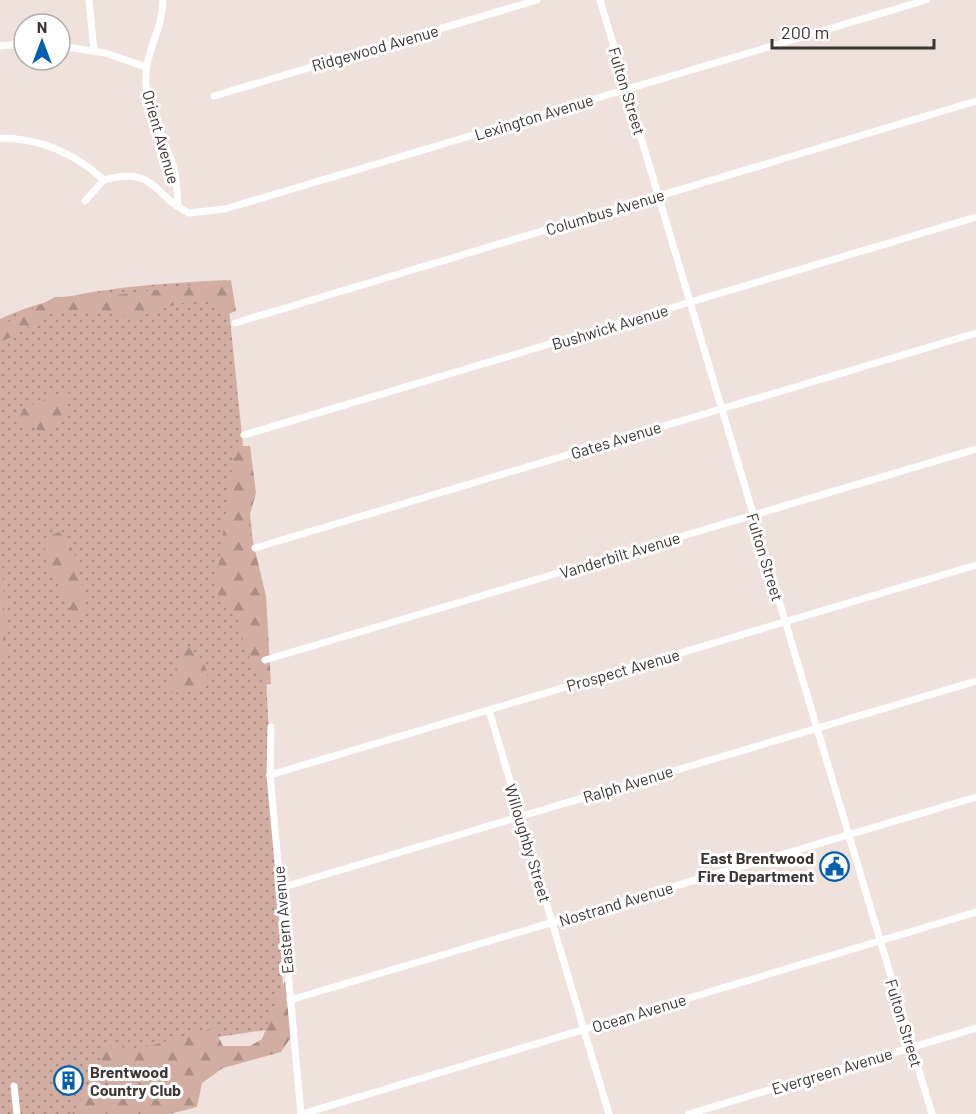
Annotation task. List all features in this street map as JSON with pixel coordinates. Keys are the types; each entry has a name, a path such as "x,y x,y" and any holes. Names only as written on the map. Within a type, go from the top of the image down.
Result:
{"street":[{"path":"89,0 94,51"},
{"name":"Orient Avenue","path":"163,0 161,20 146,67 148,103 174,170 178,205"},
{"name":"Ridgewood Avenue","path":"214,96 537,0"},
{"name":"Fulton Street","path":"600,0 720,409 932,1114"},
{"name":"Lexington Avenue","path":"178,205 189,213 225,209 926,0"},
{"path":"72,48 94,51 146,67"},
{"name":"Columbus Avenue","path":"235,323 976,101"},
{"path":"0,138 28,140 49,145 86,164 104,180"},
{"path":"84,201 104,180 122,176 153,183 178,205"},
{"name":"Bushwick Avenue","path":"244,435 976,217"},
{"name":"Gates Avenue","path":"255,548 976,333"},
{"name":"Vanderbilt Avenue","path":"265,660 976,449"},
{"name":"Prospect Avenue","path":"270,775 976,565"},
{"name":"Ralph Avenue","path":"280,888 976,681"},
{"name":"Willoughby Street","path":"489,710 609,1114"},
{"name":"Eastern Avenue","path":"271,727 270,775 301,1114"},
{"name":"Nostrand Avenue","path":"290,1000 976,797"},
{"name":"Ocean Avenue","path":"301,1114 976,912"},
{"name":"Evergreen Avenue","path":"689,1114 976,1028"},
{"path":"14,1086 17,1114"}],"green space":[{"name":"Brentwood Country Club","path":"226,280 265,660 285,1027 139,1049 134,1088 112,1114 0,1114 0,319 53,300 81,294 170,283"},
{"path":"231,280 236,311 225,315 218,304 205,299 177,304 136,318 104,312 59,309 0,343 0,326 55,297 116,295"},
{"path":"60,393 69,393 68,405 46,437 42,437 34,425 23,424 20,416 23,409"},
{"path":"235,446 250,446 256,493 248,521 266,596 271,684 264,685 243,645 237,616 219,598 216,585"},
{"path":"0,522 6,647 0,670"},
{"path":"59,532 73,551 77,562 82,585 85,621 75,618 44,557 45,538"},
{"path":"185,643 206,669 205,688 166,694"},
{"path":"285,981 291,1037 281,1052 223,1068 202,1083 197,1107 170,1114 70,1114 80,1102 104,1051 115,1044 131,1051 214,1028 223,1046 250,1046 262,1039"}],"place":[{"name":"East Brentwood Fire Department","path":"835,867"},
{"name":"Brentwood Country Club","path":"69,1081"}]}
